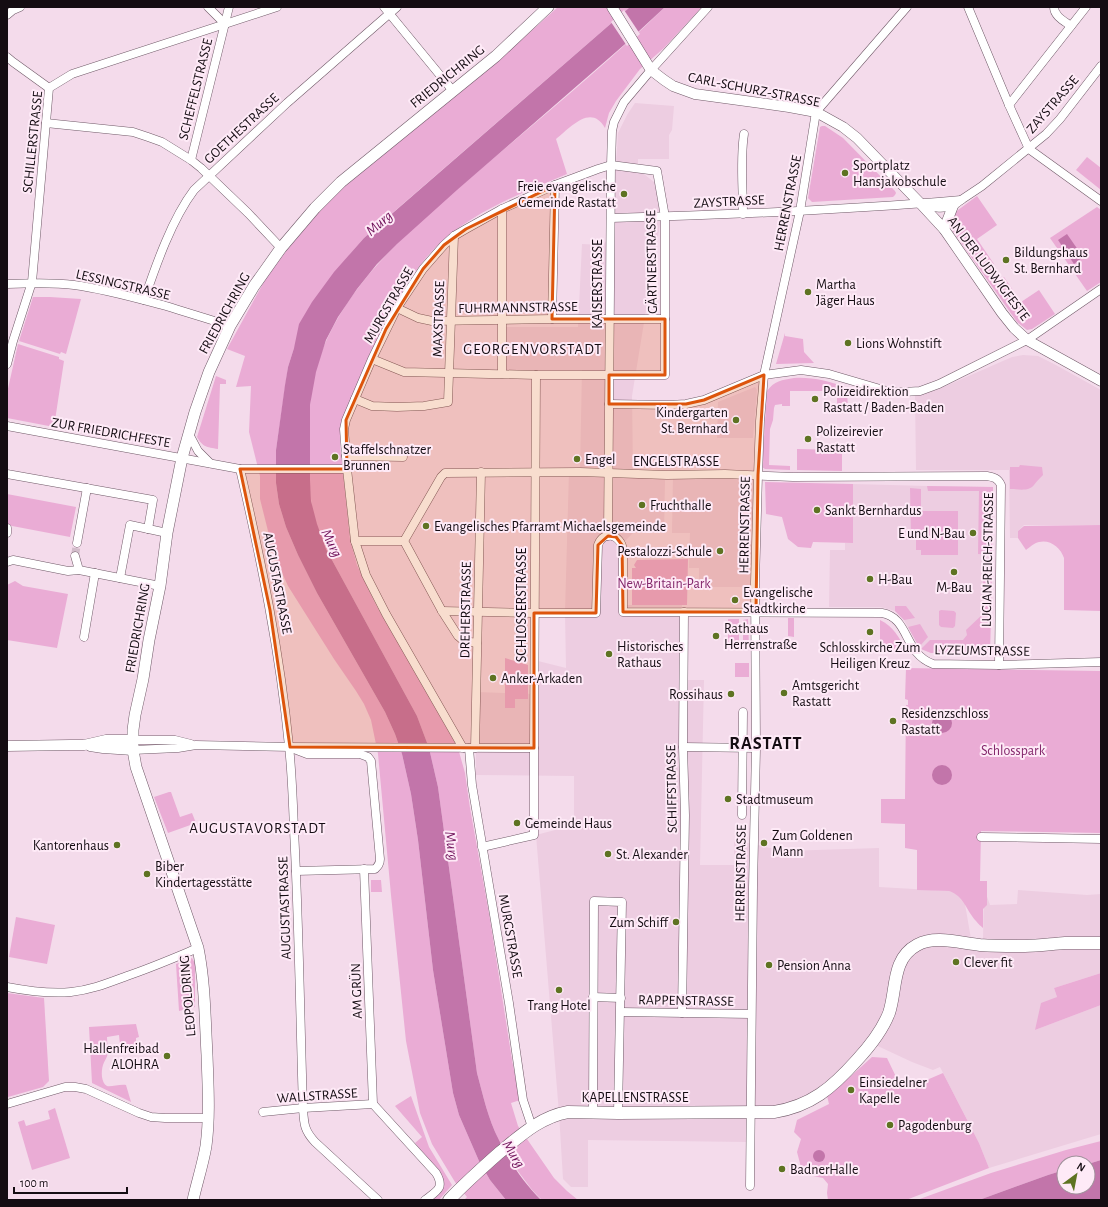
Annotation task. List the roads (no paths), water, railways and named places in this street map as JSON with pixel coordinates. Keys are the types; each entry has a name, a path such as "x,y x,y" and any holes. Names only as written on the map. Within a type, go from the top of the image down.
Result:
{"main road":[{"name":"FRIEDRICHRING","path":"133,745 135,715 143,679 160,586 167,533 182,458 195,412 209,372 230,326 254,286 281,248 314,208 341,182 496,56 548,7"},
{"name":"LEOPOLDRING","path":"133,745 138,774 198,948 202,966 207,1118 206,1149 193,1200"},
{"name":"KAPELLENSTRASSE","path":"449,1200 528,1130 544,1119 560,1113 774,1112 787,1110 808,1102 828,1089 843,1076 870,1045 884,1023 890,1010 895,977 899,965 908,952 922,943 936,941 961,941 970,944 1001,946 1101,943"}],"street":[{"path":"7,15 20,7"},
{"name":"SCHEFFELSTRASSE","path":"208,7 225,24"},
{"name":"SCHEFFELSTRASSE","path":"191,160 228,7"},
{"name":"SCHILLERSTRASSE","path":"7,364 32,282 49,88 72,74 277,7"},
{"name":"GOETHESTRASSE","path":"144,300 152,277 178,217 190,196 208,176 386,10 397,7"},
{"name":"CARL-SCHURZ-STRASSE","path":"612,7 652,70 660,78 672,86 695,94 816,112 843,127 856,138 920,203"},
{"name":"KAISERSTRASSE","path":"608,536 612,131 618,112 624,102 708,7"},
{"path":"816,112 907,7"},
{"path":"968,7 1008,105 1029,149 1101,201"},
{"path":"1054,7 1054,12 1056,15 1071,26"},
{"path":"1008,105 1086,7"},
{"path":"386,10 454,91"},
{"path":"7,57 49,88"},
{"name":"ZAYSTRASSE","path":"611,218 743,214 920,203 935,208 944,209 957,203 977,189 1029,149 1053,126 1101,66"},
{"name":"HERRENSTRASSE","path":"751,1112 751,1014 756,748 756,612 760,420 764,375 800,211 816,112"},
{"path":"46,123 133,132 162,142 191,160 281,248"},
{"path":"743,214 742,147 744,134"},
{"name":"MURGSTRASSE","path":"528,1130 509,1003 472,784 469,748 386,614 366,575 355,541 346,469 344,430 346,420 372,359 397,308 423,269 444,245 466,228 502,209 555,185 611,165"},
{"name":"GÄRTNERSTRASSE","path":"609,375 665,375 664,217 657,171 611,165"},
{"path":"552,319 555,185"},
{"name":"AN DER LUDWIGFESTE","path":"920,203 944,230 1014,328 1027,340 1101,381"},
{"path":"944,230 957,203"},
{"path":"502,209 502,374"},
{"name":"MAXSTRASSE","path":"355,399 372,406 397,407 424,406 448,402 454,236"},
{"name":"LESSINGSTRASSE","path":"7,284 32,282 74,285 107,291 144,300 230,326"},
{"path":"609,404 686,404 704,400 764,375 801,370 828,374 886,391 915,391 929,388 1027,340 1101,289"},
{"name":"FUHRMANNSTRASSE","path":"397,308 424,320 432,321 665,319"},
{"path":"372,359 404,372 609,375"},
{"name":"SCHLOSSERSTRASSE","path":"482,847 534,835 536,375"},
{"name":"ZUR FRIEDRICHFESTE","path":"7,426 240,468 346,469"},
{"name":"ZUR FRIEDRICHFESTE","path":"189,434 198,451 211,463"},
{"path":"346,456 402,457"},
{"name":"AUGUSTASTRASSE","path":"240,468 258,547 270,610 281,672 290,747 296,871 303,1108 306,1131 310,1137 378,1200"},
{"name":"ENGELSTRASSE","path":"404,541 441,477 448,472 758,475 793,477 987,476 999,480"},
{"name":"DREHERSTRASSE","path":"469,748 477,644 481,472"},
{"path":"7,474 153,500 148,528"},
{"name":"LUCIAN-REICH-STRASSE","path":"999,480 1001,485 999,665"},
{"path":"77,543 87,488"},
{"path":"120,578 130,525 167,533"},
{"path":"7,528 7,533"},
{"path":"442,611 596,613 597,547 600,540 608,536"},
{"name":"LYZEUMSTRASSE","path":"608,536 616,537 622,545 623,612 877,612 886,614 896,619 919,656 933,664 999,665 1101,662"},
{"path":"355,541 404,541 442,611 461,639 477,644"},
{"path":"75,556 79,570"},
{"path":"8,560 68,571 79,570 160,586"},
{"path":"84,637 95,573"},
{"name":"SCHIFFSTRASSE","path":"682,1013 685,804 683,747 684,612"},
{"name":"HERRENSTRASSE","path":"742,815 743,712"},
{"path":"7,746 84,744 103,748 133,745 178,748 196,745 534,748"},
{"path":"290,747 307,754 360,754 368,757 371,761 380,863 374,869 296,871"},
{"path":"683,747 756,748"},
{"path":"981,837 1101,839"},
{"name":"AM GRÜN","path":"364,869 373,1104"},
{"path":"593,1112 594,901 622,902 618,1113"},
{"path":"7,987 47,993 71,992 90,989 108,984 153,967 198,948"},
{"path":"593,997 621,998"},
{"name":"RAPPENSTRASSE","path":"621,1012 751,1014"},
{"path":"7,1104 65,1087 75,1087 86,1089 139,1114 151,1117 207,1118"},
{"path":"373,1104 436,1173 441,1184 440,1187 425,1200"},
{"name":"WALLSTRASSE","path":"263,1112 373,1104"},
{"path":"750,1186 751,1112"}],"tunnel":[{"path":"75,556 77,543"}],"place":[{"name":"Sportplatz Hansjakobschule","path":"845,173"},
{"name":"Freie evangelische Gemeinde Rastatt","path":"624,194"},
{"name":"Bildungshaus St. Bernhard","path":"1006,260"},
{"name":"Martha Jäger Haus","path":"808,292"},
{"name":"Lions Wohnstift","path":"848,343"},
{"name":"Polizeidirektion Rastatt / Baden-Baden","path":"815,399"},
{"name":"Kindergarten St. Bernhard","path":"736,420"},
{"name":"Polizeirevier Rastatt","path":"808,439"},
{"name":"Staffelschnatzer Brunnen","path":"335,457"},
{"name":"Engel","path":"577,459"},
{"name":"Fruchthalle","path":"642,505"},
{"name":"Sankt Bernhardus","path":"817,510"},
{"name":"Evangelisches Pfarramt Michaelsgemeinde","path":"426,526"},
{"name":"E und N-Bau","path":"973,533"},
{"name":"Pestalozzi-Schule","path":"720,551"},
{"name":"M-Bau","path":"954,572"},
{"name":"H-Bau","path":"870,579"},
{"name":"Evangelische Stadtkirche","path":"735,600"},
{"name":"Schlosskirche Zum Heiligen Kreuz","path":"870,632"},
{"name":"Rathaus Herrenstraße","path":"716,636"},
{"name":"Historisches Rathaus","path":"609,654"},
{"name":"Anker-Arkaden","path":"493,678"},
{"name":"Amtsgericht Rastatt","path":"784,693"},
{"name":"Rossihaus","path":"731,694"},
{"name":"Residenzschloss Rastatt","path":"893,721"},
{"name":"Stadtmuseum","path":"728,799"},
{"name":"Gemeinde Haus","path":"517,823"},
{"name":"Zum Goldenen Mann","path":"764,843"},
{"name":"Kantorenhaus","path":"117,845"},
{"name":"St. Alexander","path":"608,854"},
{"name":"Biber Kindertagesstätte","path":"147,874"},
{"name":"Zum Schiff","path":"676,922"},
{"name":"Clever fit","path":"956,962"},
{"name":"Pension Anna","path":"769,965"},
{"name":"Trang Hotel","path":"559,990"},
{"name":"Hallenfreibad ALOHRA","path":"167,1056"},
{"name":"Einsiedelner Kapelle","path":"851,1090"},
{"name":"Pagodenburg","path":"890,1125"},
{"name":"BadnerHalle","path":"782,1169"}],"district":[{"name":"GEORGENVORSTADT","path":"533,349"},
{"name":"RASTATT","path":"766,743"},
{"name":"AUGUSTAVORSTADT","path":"258,828"}],"water label":[{"name":"Murg","path":"379,223"},
{"name":"Murg","path":"332,543"},
{"name":"Murg","path":"452,846"},
{"name":"Murg","path":"514,1154"}],"park label":[{"name":"New-Britain-Park","path":"664,583"},
{"name":"Schlosspark","path":"1013,750"}]}
